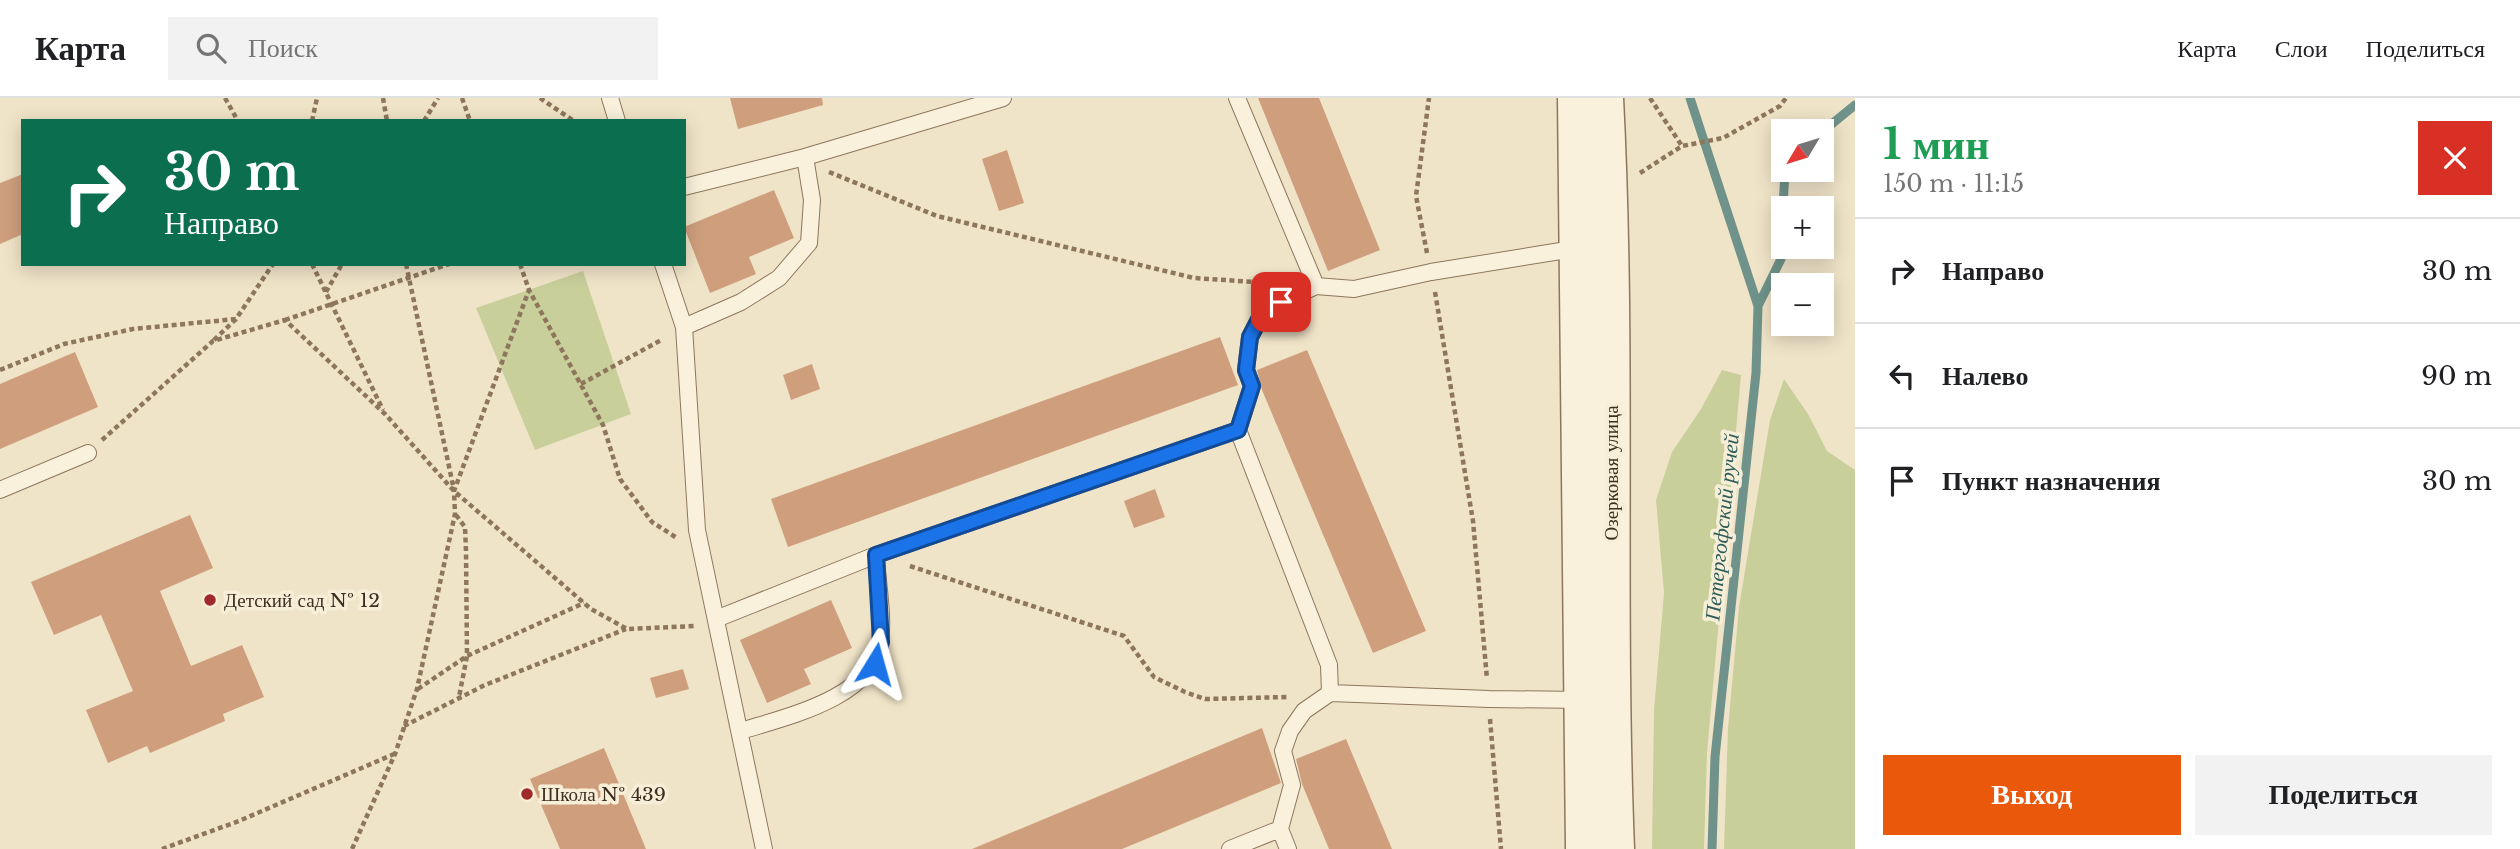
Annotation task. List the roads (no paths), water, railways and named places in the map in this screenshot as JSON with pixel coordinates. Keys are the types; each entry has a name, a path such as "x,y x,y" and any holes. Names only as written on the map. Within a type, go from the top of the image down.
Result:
{"street":[{"name":"Озерковая улица","path":"1577,98 1595,245 1597,700 1585,849"},
{"name":"Озерковая улица","path":"1595,245 1609,192 1604,98"},
{"name":"Озерковая улица","path":"1597,700 1611,755 1615,849"}],"lane":[{"path":"610,98 616,119"},
{"path":"686,187 805,157 1003,98"},
{"path":"1237,98 1316,286"},
{"path":"684,327 741,302 779,278 809,243 812,200 805,157"},
{"path":"1330,693 1329,665 1238,430 1252,386 1246,370 1250,337 1264,310 1316,286 1354,289 1431,272 1595,245"},
{"path":"664,266 684,327 697,530 764,849"},
{"path":"716,619 876,555 1238,430"},
{"path":"0,489 88,453"},
{"path":"741,731 810,709 850,689 875,664 881,642 876,555"},
{"path":"1288,849 1280,828 1292,785 1283,751 1290,731 1304,710 1330,693 1597,700"},
{"path":"1230,849 1280,828"}],"waterway":[{"path":"1690,98 1758,306"},
{"name":"Петергофский ручей","path":"1834,122 1855,105"},
{"name":"Петергофский ручей","path":"1784,182 1784,196"},
{"name":"Петергофский ручей","path":"1712,849 1715,757 1756,373 1758,306 1781,259"}],"place":[{"name":"Детский сад № 12","path":"210,600"},
{"name":"Школа № 439","path":"527,794"}]}
